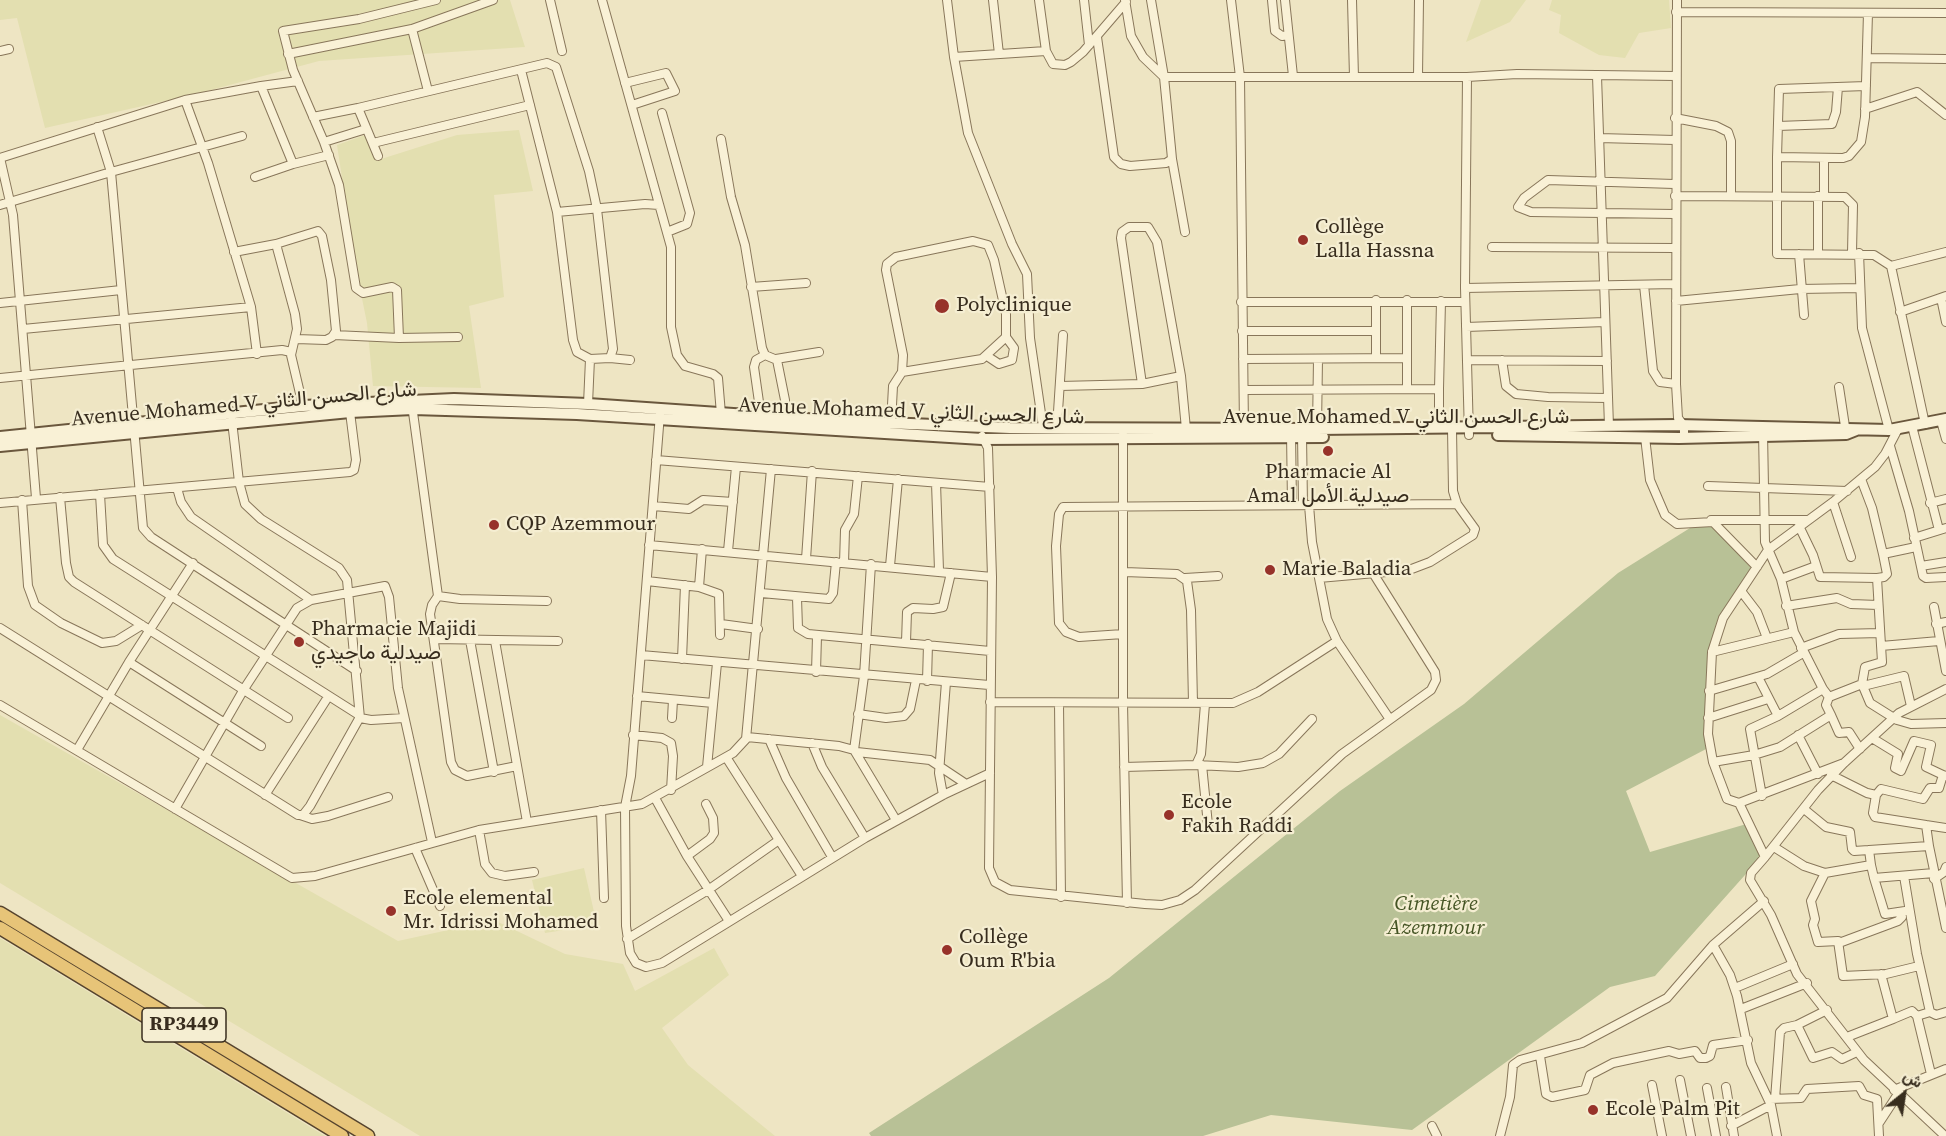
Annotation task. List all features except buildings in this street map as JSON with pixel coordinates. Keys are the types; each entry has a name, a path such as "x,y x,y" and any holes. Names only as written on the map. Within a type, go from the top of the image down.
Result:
{"highway":[{"name":"RP3449","path":"0,914 368,1136"},
{"name":"RP3449","path":"0,928 342,1136"}],"main road":[{"name":"Avenue Mohamed V شارع الحسن الثاني","path":"232,418 303,406 412,405 503,400 588,404 660,415 761,416 887,427 988,442 1186,429 1244,429 1296,433 1317,429 1439,428 1452,432"},
{"name":"Avenue Mohamed V شارع الحسن الثاني","path":"0,446 33,439 134,427 232,418 350,412 412,405 887,427 1057,427 1123,434 1469,432 1645,438 1678,429"},
{"name":"Avenue Mohamed V شارع الحسن الثاني","path":"1469,432 1609,426 1763,432 1894,430 1943,420"},
{"name":"Avenue Mohamed V شارع الحسن الثاني","path":"0,437 33,439"}],"street":[{"path":"399,338 397,290 392,287 363,293 356,288 343,205 329,155 297,81 283,31 358,19 385,10 436,0"},
{"path":"288,54 412,29 493,0"},
{"path":"550,0 562,51"},
{"path":"602,0 667,232 673,261 671,315 677,355 685,366 716,375 721,387 721,414"},
{"path":"947,0 954,57 971,142 1012,244 1027,274 1030,338 1043,427"},
{"path":"993,0 999,54"},
{"path":"1039,0 1046,51 1053,64 1065,65 1089,45 1126,1"},
{"path":"1084,0 1089,45"},
{"path":"1152,0 1164,77 1172,159 1185,232"},
{"path":"1231,0 1240,77 1244,429"},
{"path":"1272,0 1275,31 1282,36 1288,35"},
{"path":"1285,0 1293,76"},
{"path":"1352,0 1354,76"},
{"path":"1418,76 1419,0"},
{"path":"1677,0 1674,184 1678,429"},
{"path":"1126,1 1127,24 1138,49 1164,77 1467,77 1517,74 1676,76"},
{"path":"1676,12 1946,13"},
{"path":"1776,157 1843,158 1855,151 1864,132 1868,13"},
{"path":"412,29 428,91"},
{"path":"1097,36 1114,158 1121,164 1140,167 1160,165 1172,159"},
{"path":"0,51 9,49"},
{"path":"954,57 1046,51"},
{"path":"1867,58 1946,59"},
{"path":"313,117 547,63 554,65 558,69 589,171 597,209 613,349 610,358"},
{"path":"521,69 557,212 573,340 577,352 590,359 630,360"},
{"path":"626,83 666,73 675,90 632,105"},
{"path":"1597,76 1609,426"},
{"path":"1467,77 1465,302 1469,432"},
{"path":"36,498 33,439 11,201 0,158 185,100 297,81"},
{"path":"261,86 293,164"},
{"path":"1866,86 1779,89 1776,157 1777,254 1856,253 1881,257 1891,266 1926,424"},
{"path":"1778,126 1832,124 1836,112 1838,87"},
{"path":"1865,109 1917,92 1946,115"},
{"path":"185,100 202,145 251,307 257,354"},
{"path":"373,142 530,105"},
{"path":"358,108 378,156"},
{"path":"662,113 690,213 687,224 667,232"},
{"path":"1675,118 1716,126 1728,132 1731,141 1731,195"},
{"path":"97,127 111,172 141,520 145,531 357,671"},
{"path":"324,142 366,129"},
{"path":"0,205 202,145 242,136"},
{"path":"1599,138 1675,140"},
{"path":"721,139 731,197 745,245 765,355 776,359 819,352"},
{"path":"255,177 329,155"},
{"path":"1818,253 1824,159"},
{"path":"1674,184 1548,180 1524,198 1518,207 1531,213 1675,214"},
{"path":"1675,196 1845,197 1853,205 1866,344 1894,430 1890,446 1875,467 1847,491 1768,550 1719,626 1712,652 1708,718 1713,762 1724,795 1730,802 1739,803 1762,796 1844,763"},
{"path":"557,212 645,204 659,205"},
{"path":"1142,384 1121,238 1122,232 1129,227 1148,227 1157,242 1181,376 1186,429"},
{"path":"234,252 276,244 314,231 320,233 337,323 334,335"},
{"path":"887,427 893,386 902,372 903,356 886,270 891,259 973,241 988,245 994,260 1006,314 1006,337 1014,348 1015,354 1012,360 999,364 987,356"},
{"path":"276,244 295,314 296,339 291,352 303,406"},
{"path":"1492,248 1675,248"},
{"path":"1891,266 1946,252"},
{"path":"1799,254 1800,289 1804,315"},
{"path":"751,287 806,283"},
{"path":"1465,288 1675,284"},
{"path":"1644,285 1653,371 1660,382 1676,384"},
{"path":"1676,301 1800,289 1859,288"},
{"path":"0,303 121,290"},
{"path":"1900,312 1943,297 1946,322"},
{"path":"1242,302 1376,300 1465,302"},
{"path":"1376,300 1376,358"},
{"path":"1407,300 1407,388"},
{"path":"1439,428 1441,302"},
{"path":"23,329 251,307"},
{"path":"1466,327 1605,322"},
{"path":"1242,331 1376,331"},
{"path":"296,339 326,340 334,335 458,338"},
{"path":"1057,427 1062,335"},
{"path":"902,372 982,360 1006,337"},
{"path":"0,378 283,350 291,352"},
{"path":"761,416 754,368 756,360 765,355"},
{"path":"1242,359 1406,358"},
{"path":"588,404 590,359"},
{"path":"776,359 785,400"},
{"path":"1317,429 1318,359"},
{"path":"1467,360 1607,361"},
{"path":"1502,360 1506,386 1516,394 1608,398"},
{"path":"1060,386 1142,384 1181,376"},
{"path":"1839,387 1846,431"},
{"path":"1244,390 1439,389"},
{"path":"412,405 438,596 430,609 453,768 467,776 517,766"},
{"path":"0,503 353,471 356,460 350,412"},
{"path":"660,415 641,656 626,807 627,939 636,963 653,966 896,820 990,773"},
{"path":"232,418 239,482 242,498 248,508 261,519 339,568 348,580 351,593 359,716 309,806 300,815"},
{"path":"1943,420 1946,439"},
{"path":"982,426 988,442 992,577 989,685 989,860 992,878 1010,890 1061,897 1162,905 1188,895 1311,779 1389,718 1431,690 1436,676 1373,573"},
{"path":"1912,426 1930,503 1942,529 1914,538"},
{"path":"988,442 993,427"},
{"path":"1319,578 1421,566 1471,538 1475,529 1457,504 1452,476 1452,432"},
{"path":"1763,432 1765,486 1763,519 1768,550 1781,579 1794,632 1829,697"},
{"path":"1292,505 1296,433"},
{"path":"1296,433 1306,505 1328,619 1337,641 1389,718"},
{"path":"1123,434 1125,572 1123,703 1127,903"},
{"path":"1645,438 1650,480 1665,515 1677,524 1709,520 1808,520"},
{"path":"1890,446 1925,578 1946,577"},
{"path":"656,460 990,487"},
{"path":"728,551 736,467"},
{"path":"0,705 292,878 306,878 479,830 626,807 655,798 671,790 741,748 747,737 771,469"},
{"path":"806,559 812,471"},
{"path":"760,593 797,598 831,598 845,530 854,514 858,476"},
{"path":"890,566 898,479"},
{"path":"1799,526 1821,578 1884,577 1887,573 1872,508 1861,479"},
{"path":"936,483 939,570"},
{"path":"1708,486 1765,486 1847,491"},
{"path":"177,488 181,502 191,517 311,600"},
{"path":"100,494 105,552 117,563 359,716 371,720 404,718"},
{"path":"60,497 69,577 288,718"},
{"path":"1930,503 1946,499"},
{"path":"22,500 28,586 35,605 61,623 102,643 116,641 145,628"},
{"path":"653,506 689,509 703,500 733,502"},
{"path":"1833,502 1851,557"},
{"path":"1123,634 1079,637 1063,630 1057,617 1056,559 1059,517 1062,508 1123,505 1457,504"},
{"path":"1709,520 1757,567"},
{"path":"649,544 939,570 992,577"},
{"path":"1882,554 1916,547"},
{"path":"699,587 702,549"},
{"path":"1921,566 1946,562"},
{"path":"77,750 129,662 145,628 171,597 193,563"},
{"path":"871,564 864,676 855,751 896,820"},
{"path":"1781,579 1816,566"},
{"path":"1125,572 1174,573 1185,578 1218,576"},
{"path":"906,642 907,612 913,608 943,607 951,573"},
{"path":"1185,578 1191,597 1193,703"},
{"path":"1877,578 1882,663 1865,667 1862,685 1870,703 1894,718 1911,724 1946,723"},
{"path":"647,581 699,587 719,594 720,636"},
{"path":"682,659 685,585"},
{"path":"175,808 264,656 297,608 311,600 382,586 387,589 404,718 432,842"},
{"path":"1741,591 1757,612 1767,638"},
{"path":"438,596 460,599 547,601"},
{"path":"797,598 798,628 818,636 866,638 990,651"},
{"path":"1786,606 1837,598 1851,604 1878,605"},
{"path":"1934,607 1946,671"},
{"path":"1936,624 1946,622"},
{"path":"721,624 758,629"},
{"path":"0,628 300,815 312,819 328,816 388,797"},
{"path":"1712,652 1794,632"},
{"path":"1709,691 1758,677 1802,650 1839,634 1880,633"},
{"path":"816,672 818,636"},
{"path":"435,639 558,641"},
{"path":"470,640 494,772"},
{"path":"495,641 527,822"},
{"path":"990,702 1205,704 1241,701 1337,641"},
{"path":"1881,646 1939,641"},
{"path":"927,681 928,644"},
{"path":"641,656 989,685"},
{"path":"129,662 261,746"},
{"path":"707,767 717,663"},
{"path":"1860,749 1849,732 1839,733 1826,705 1829,697 1862,685 1904,676 1911,706"},
{"path":"1758,677 1778,716"},
{"path":"858,714 886,718 904,716 910,709 916,680"},
{"path":"943,795 940,765 946,682"},
{"path":"1762,796 1751,727 1778,716 1823,689"},
{"path":"1945,1136 1896,1092 1857,1052 1793,964 1764,901 1749,878 1831,775 1894,718 1911,706 1946,689"},
{"path":"637,696 713,703"},
{"path":"265,795 328,697"},
{"path":"1708,718 1768,699"},
{"path":"672,718 674,700"},
{"path":"1059,703 1061,897"},
{"path":"1205,704 1199,765 1208,825"},
{"path":"1713,762 1754,755 1780,747 1831,715"},
{"path":"1124,766 1238,767 1263,763 1279,754 1312,719"},
{"path":"633,735 662,738 671,743 673,756 671,790"},
{"path":"1798,735 1818,774"},
{"path":"747,737 812,743 855,751 917,758 940,765 966,783"},
{"path":"1872,738 1898,754 1895,768 1901,771 1914,741 1931,745 1926,767 1945,776 1939,788 1930,788 1923,799 1881,789 1876,795 1873,813 1875,817 1946,828"},
{"path":"770,739 786,778 832,857"},
{"path":"812,743 822,767 865,838"},
{"path":"726,757 802,876"},
{"path":"1831,775 1860,790 1876,795"},
{"path":"655,798 687,856 729,921"},
{"path":"1739,803 1766,857"},
{"path":"687,856 710,839 714,832 713,819 706,804"},
{"path":"1804,809 1826,827 1850,832 1853,851 1929,846"},
{"path":"601,810 604,898"},
{"path":"1926,825 1934,876 1946,928"},
{"path":"479,830 485,864 492,873 505,876 534,872"},
{"path":"627,939 708,890 779,840"},
{"path":"1774,847 1796,862 1825,873 1871,866"},
{"path":"415,848 440,906"},
{"path":"1869,850 1871,866 1885,914 1910,910"},
{"path":"1874,878 1934,876 1944,873 1946,867"},
{"path":"1825,873 1811,901 1815,919 1813,925 1819,943 1835,939 1839,943 1844,977 1881,974 1919,966"},
{"path":"1904,876 1919,966 1930,1012"},
{"path":"1500,1136 1510,1097 1513,1065 1524,1059 1582,1043 1667,998 1713,945 1764,901"},
{"path":"1839,943 1898,921 1902,917 1901,912"},
{"path":"1713,945 1734,988 1741,1009 1751,1063 1772,1101"},
{"path":"1734,988 1793,964"},
{"path":"1881,974 1893,1019"},
{"path":"1741,1009 1807,983"},
{"path":"1777,1136 1772,1101 1780,1032 1827,1010"},
{"path":"1847,1037 1912,1011 1917,1016 1931,1074"},
{"path":"1917,1016 1930,1012 1934,1015 1946,1012"},
{"path":"1797,1025 1813,1059 1832,1052 1842,1059 1857,1052"},
{"path":"1540,1056 1546,1094 1552,1097 1585,1090 1590,1075 1613,1063 1671,1051 1679,1054 1695,1051 1700,1058 1706,1058 1710,1056 1713,1045 1748,1040"},
{"path":"1879,1123 1896,1092 1946,1069"},
{"path":"1680,1080 1691,1136"},
{"path":"1652,1085 1662,1136"},
{"path":"1731,1126 1772,1101 1801,1098 1807,1089 1858,1085 1863,1095 1876,1098 1879,1136"},
{"path":"1726,1087 1734,1136"},
{"path":"1707,1088 1716,1136"},
{"path":"1432,1126 1437,1136"}],"shaded area":[{"path":"0,0 510,0 525,47 319,61 196,94 45,128 17,18 0,20"},
{"path":"1481,0 1526,0 1510,22 1466,42"},
{"path":"1552,0 1669,0 1671,28 1639,33 1625,58 1599,55 1559,33 1561,15 1549,10"},
{"path":"519,130 533,191 494,195 504,297 469,306 481,388 373,386 367,323 356,269 337,145 368,134 378,160 457,135"},
{"path":"0,715 398,941 494,920 565,954 623,964 635,991 714,948 729,975 662,1028 688,1065 775,1136 420,1136 0,883"},
{"path":"584,868 597,925 545,933 532,880"},
{"path":"0,938 325,1136 0,1136"}],"green space":[{"name":"Cimetière Azemmour","path":"1698,523 1711,523 1754,571 1719,621 1707,700 1708,748 1626,791 1650,852 1750,823 1761,857 1655,976 1610,987 1412,1130 1271,1115 1203,1136 871,1136 869,1133 1109,978 1340,791 1464,704 1618,573"}],"place":[{"name":"Collège Lalla Hassna","path":"1303,240"},
{"name":"Polyclinique","path":"942,306"},
{"name":"Pharmacie Al Amal صيدلية الأمل","path":"1328,451"},
{"name":"CQP Azemmour","path":"494,525"},
{"name":"Marie Baladia","path":"1270,570"},
{"name":"Pharmacie Majidi صيدلية ماجيدي","path":"299,642"},
{"name":"Ecole Fakih Raddi","path":"1169,815"},
{"name":"Ecole elemental Mr. Idrissi Mohamed","path":"391,911"},
{"name":"Collège Oum R'bia","path":"947,950"},
{"name":"Ecole Palm Pit","path":"1593,1110"}]}
